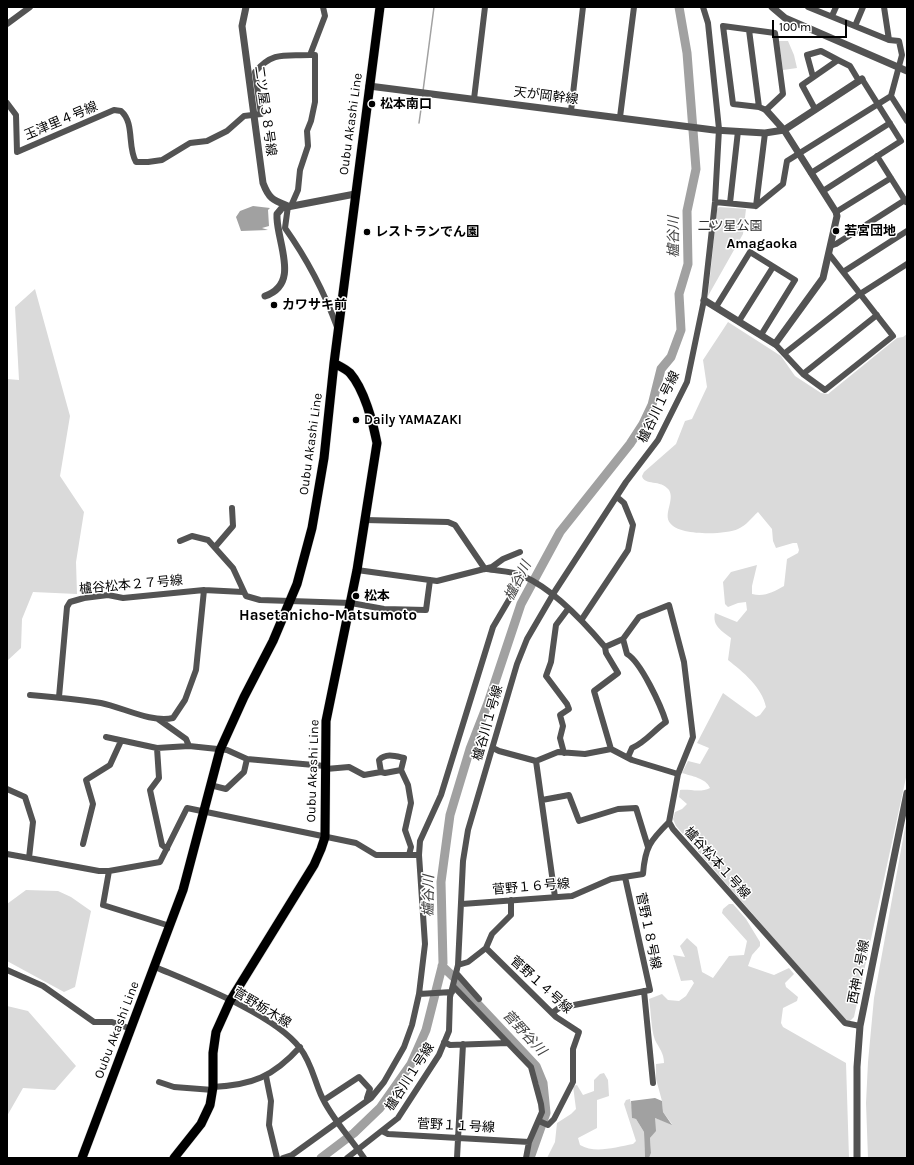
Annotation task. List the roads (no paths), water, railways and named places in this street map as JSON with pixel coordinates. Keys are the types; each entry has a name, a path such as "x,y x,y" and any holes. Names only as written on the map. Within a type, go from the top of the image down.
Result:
{"main road":[{"name":"Oubu Akashi Line","path":"82,1158 183,890 220,750 244,697 273,641 290,602 297,584 312,528 324,458 338,330 380,7"},
{"name":"Oubu Akashi Line","path":"174,1158 201,1124 210,1105 213,1089 216,1032 230,1001 314,865 324,837 326,721 351,603 377,443 374,427 357,384 349,372 334,363"}],"street":[{"path":"7,24 30,7"},
{"name":"二ツ屋３８号線","path":"246,7 242,26 263,183 268,195 275,201 289,206"},
{"path":"310,55 325,16 323,7"},
{"path":"474,99 485,7"},
{"path":"571,111 583,7"},
{"path":"620,117 634,7"},
{"name":"櫨谷川１号線","path":"347,1158 398,1118 439,1055 449,1031 453,989 458,974 463,861 468,830 517,664 527,639 553,595 617,497 658,440 687,382 704,300 715,202 716,129 708,23 703,7"},
{"path":"772,7 785,18 907,71"},
{"path":"715,202 756,206 783,184 787,161 890,96 902,55 899,41 889,40 808,7"},
{"path":"832,16 836,7"},
{"path":"855,26 863,7"},
{"path":"884,7 889,40"},
{"path":"762,109 783,94 775,33 723,26 733,104 762,109 784,130 836,212 837,216 823,278 775,344"},
{"path":"749,30 762,109"},
{"path":"813,77 807,55 821,51 850,66 890,123 904,139 823,191"},
{"path":"254,115 261,114 255,72 267,59 274,57 315,55 314,102 311,121 307,132 308,146 300,170 298,190 289,206 285,228 302,253 325,293 338,330"},
{"path":"815,109 802,85 838,60"},
{"path":"784,130 860,80"},
{"name":"天が岡幹線","path":"369,86 716,129 765,132 784,130"},
{"path":"890,96 907,121"},
{"name":"玉津里４号線","path":"7,103 16,115 17,152 114,110 120,111 126,118 130,128 132,156 136,162 162,160 190,143 207,141 227,131 244,116 254,115"},
{"path":"811,172 890,123"},
{"path":"730,203 738,131"},
{"path":"756,206 765,132"},
{"path":"830,246 906,202 877,156"},
{"path":"836,212 891,178"},
{"path":"265,296 276,291 280,287 285,273 277,218 277,214 282,208 355,194"},
{"path":"843,272 907,231"},
{"path":"716,307 750,252 795,280 761,335"},
{"path":"704,300 775,344 786,353 803,374 825,390 893,336 828,254"},
{"path":"739,321 773,267"},
{"path":"786,353 860,294 906,267"},
{"path":"803,374 876,315"},
{"path":"582,619 628,550 632,525 624,503 617,497"},
{"path":"215,547 233,526 232,508"},
{"path":"365,520 448,522 455,524 485,569 523,576 553,595 568,609 582,619 605,647 606,653 618,673 594,691 611,749"},
{"path":"180,541 192,536 201,537 208,540 233,568 246,596 260,600 351,603 384,609 426,610 430,580"},
{"path":"357,570 437,581 485,569 520,552"},
{"path":"283,1158 292,1155 365,1102 384,1082 404,1047 412,1025 419,994 425,944 419,856 420,841 441,795 493,627 523,576"},
{"path":"30,695 59,697 102,703 156,718 173,718 185,700 197,664 204,590"},
{"name":"櫨谷松本２７号線","path":"59,697 67,608 70,602 84,598 108,595 123,598 204,590 243,592"},
{"name":"櫨谷松本１号線","path":"623,639 639,617 669,605 684,662 693,728 691,745 678,774 669,822 673,830 844,1023 860,1026"},
{"path":"564,753 560,738 563,726 560,716 569,709 568,704 546,676 551,662 556,625 568,609"},
{"path":"605,647 623,639 627,654 633,657 647,682 651,686 666,722 653,731 641,745 632,748 628,757"},
{"path":"156,718 186,739 189,746"},
{"path":"106,737 157,748 189,746 227,750 247,759 325,768 349,767 364,775 401,770"},
{"path":"83,844 93,804 86,780 110,765 121,741"},
{"path":"157,748 159,778 150,790 162,845 166,849"},
{"path":"493,748 536,761 558,752 585,754 611,749 628,757 678,774"},
{"path":"381,772 379,760 382,757 392,755 404,758 401,770 408,785 411,803 405,830 411,847 409,855"},
{"path":"210,785 226,789 244,772 247,759"},
{"path":"536,761 555,897"},
{"path":"7,789 25,797 33,822 29,858"},
{"name":"西神２号線","path":"858,1158 857,1067 860,1026 907,793"},
{"path":"542,800 569,794 579,821 618,809 636,808 648,847"},
{"path":"7,854 109,871 160,862 187,808 356,843 376,855 419,856"},
{"path":"648,847 669,822"},
{"name":"菅野１６号線","path":"462,904 580,894 611,879 643,874 644,855 648,847"},
{"path":"109,871 103,905 170,926"},
{"name":"菅野１８号線","path":"625,877 647,991 652,1083"},
{"path":"458,966 468,962 486,948 492,934 512,915 511,900"},
{"name":"菅野１４号線","path":"486,948 552,1013 580,1032 573,1049 573,1082 554,1119 548,1125 539,1121"},
{"name":"菅野栃木線","path":"155,967 230,1001 285,1033 300,1047 308,1060 324,1100 359,1150"},
{"path":"7,970 43,986 94,1022 112,1022 131,1029"},
{"path":"458,974 479,999"},
{"path":"419,994 453,989 531,1067 535,1076 542,1112 529,1142 526,1158"},
{"path":"552,1013 559,1008 647,991"},
{"path":"444,1042 450,1045 508,1043"},
{"path":"457,1158 463,1044"},
{"path":"159,1082 174,1087 213,1089 254,1082 286,1063 300,1047"},
{"path":"266,1076 271,1101 269,1125 277,1158"},
{"path":"324,1100 359,1077 370,1089 365,1102"},
{"name":"菅野１１号線","path":"382,1131 388,1134 529,1142"},
{"path":"359,1150 364,1158"}],"waterway":[{"path":"423,91 434,7"},
{"name":"櫨谷川","path":"321,1158 354,1133 380,1108 411,1064 426,1030 443,963 441,882 450,815 470,749 488,703 521,604 560,532 630,444 643,424 652,405 661,369 671,357 681,330 679,294 688,264 687,211 696,169 687,53 679,7"},
{"path":"419,123 423,95"},
{"name":"菅野谷川","path":"442,966 462,985 474,1000 536,1066 543,1083 546,1113 530,1158"}],"place":[{"name":"松本南口","path":"372,104"},
{"name":"若宮団地","path":"836,231"},
{"name":"レストランでん園","path":"367,232"},
{"name":"カワサキ前","path":"274,305"},
{"name":"Daily YAMAZAKI","path":"356,420"},
{"name":"松本","path":"356,596"}],"district":[{"name":"Amagaoka","path":"762,244"},
{"name":"Hasetanicho-Matsumoto","path":"328,616"}],"park label":[{"name":"二ツ星公園","path":"730,226"}]}
